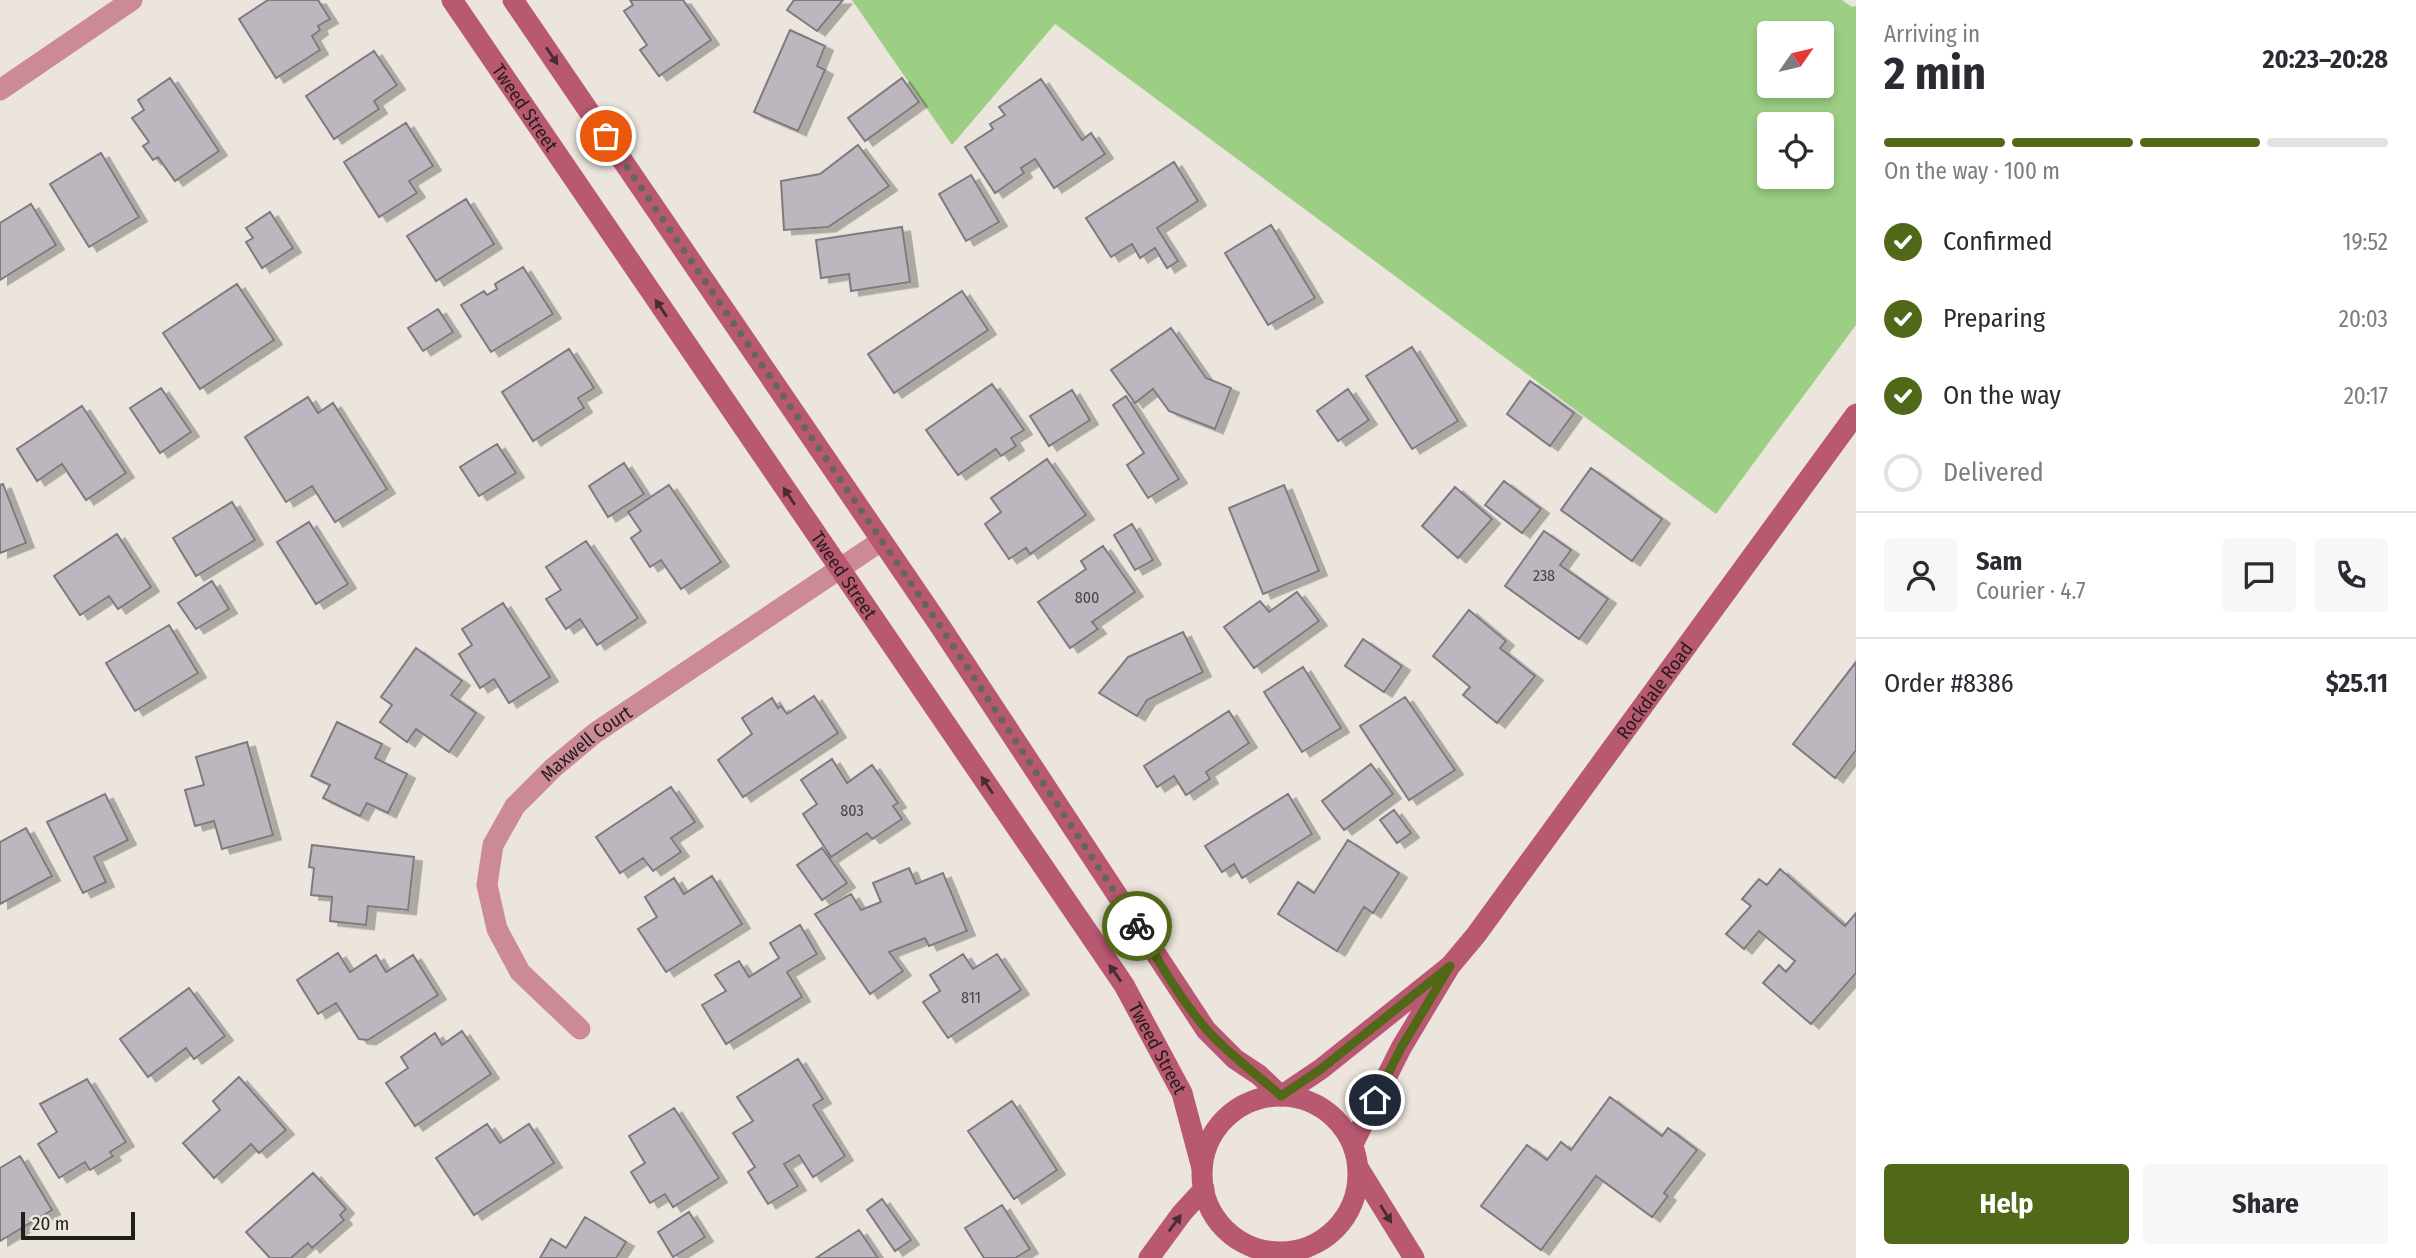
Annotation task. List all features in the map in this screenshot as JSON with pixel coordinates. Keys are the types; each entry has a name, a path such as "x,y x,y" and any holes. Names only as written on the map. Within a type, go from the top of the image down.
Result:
{"main road":[{"name":"Tweed Street","path":"452,0 1124,985 1182,1093 1203,1178"},
{"path":"513,0 940,626 1206,1030 1235,1059 1259,1075 1281,1096"},
{"name":"Rockdale Road","path":"1353,1144 1401,1048 1450,966 1476,935 1856,414"},
{"name":"Rockdale Road","path":"1281,1096 1321,1069 1450,966"},
{"path":"1149,1258 1182,1213 1203,1178 1208,1145 1219,1125 1237,1109 1258,1099 1281,1096 1304,1099 1324,1109 1340,1125 1353,1144 1359,1169 1414,1258"},
{"path":"1203,1178 1212,1211 1226,1230 1260,1255 1305,1248 1328,1236 1345,1218 1356,1195 1359,1169"},
{"path":"1305,1248 1325,1258"}],"street":[{"path":"0,90 132,0"},
{"name":"Maxwell Court","path":"580,1029 520,972 497,929 487,885 493,845 515,806 553,768 595,733 881,541"}],"green space":[{"path":"852,0 1842,0 1852,7 1856,6 1856,325 1716,514 1055,24 952,145"}],"building":[{"path":"268,0 318,0 330,19 318,26 320,30 312,36 320,50 276,78 239,19"},
{"path":"630,0 683,0 711,40 659,76 640,50 647,45 624,11 633,5"},
{"path":"794,0 843,0 817,31 787,10"},
{"path":"790,30 825,46 817,66 825,70 798,131 754,112"},
{"path":"374,51 397,85 374,101 379,109 334,139 306,96"},
{"path":"170,78 219,151 175,181 158,157 153,160 143,146 149,142 132,118 144,110 138,100"},
{"path":"902,78 919,102 865,141 848,118"},
{"path":"1041,79 1082,140 1091,133 1105,154 1054,188 1035,159 1021,168 1024,173 995,193 965,147 993,129 990,124 1005,115 999,107"},
{"path":"406,123 433,166 409,181 417,193 379,217 344,162"},
{"path":"858,145 889,186 828,227 784,230 781,181 820,174"},
{"path":"101,153 139,217 89,247 50,184"},
{"path":"1174,162 1198,201 1157,228 1178,261 1167,268 1155,248 1140,258 1132,244 1111,257 1086,218"},
{"path":"971,175 999,222 966,241 939,194"},
{"path":"466,199 494,244 436,281 407,236"},
{"path":"31,204 56,245 0,280 0,223"},
{"path":"270,212 293,248 262,268 246,242 253,238 246,228"},
{"path":"1271,225 1315,298 1268,325 1225,253"},
{"path":"902,227 910,282 851,291 849,274 821,278 816,240"},
{"path":"523,267 553,314 491,352 461,305 484,291 487,295 497,289 495,284"},
{"path":"237,284 274,340 200,389 163,333"},
{"path":"962,291 988,330 894,393 868,354"},
{"path":"438,309 453,332 423,351 408,328"},
{"path":"1171,328 1206,378 1231,388 1215,429 1169,411 1153,389 1135,403 1111,370"},
{"path":"1412,347 1458,421 1412,449 1366,376"},
{"path":"569,349 594,388 578,398 584,408 533,441 502,392"},
{"path":"1530,381 1574,413 1550,446 1507,414"},
{"path":"992,384 1024,430 1011,438 1016,446 1001,456 996,449 958,475 926,430"},
{"path":"161,388 191,432 160,453 130,408"},
{"path":"1348,389 1369,420 1338,441 1317,411"},
{"path":"1072,390 1090,420 1049,446 1030,416"},
{"path":"1126,396 1179,479 1148,498 1127,465 1144,453 1113,405"},
{"path":"308,397 318,413 333,403 387,489 335,522 312,486 286,502 245,437"},
{"path":"82,406 126,473 86,500 62,464 37,481 17,449"},
{"path":"497,444 516,473 479,496 460,467"},
{"path":"1047,459 1086,515 1030,554 1026,548 1009,559 985,524 1001,512 991,498"},
{"path":"624,463 644,494 608,517 589,486"},
{"path":"1591,468 1662,519 1632,561 1561,510"},
{"path":"1504,481 1541,509 1522,533 1485,505"},
{"path":"3,484 26,543 0,553 0,485"},
{"path":"669,485 721,562 681,589 661,560 650,567 631,538 641,531 628,512"},
{"path":"1284,485 1319,571 1263,594 1229,508"},
{"path":"1455,487 1492,519 1458,558 1422,526"},
{"path":"232,502 255,540 196,576 173,538"},
{"path":"309,522 348,584 316,604 277,542"},
{"path":"1132,524 1153,560 1135,570 1114,535"},
{"path":"1544,531 1571,550 1560,565 1608,599 1579,639 1505,586"},
{"path":"117,534 151,587 118,609 109,596 80,615 54,576"},
{"path":"586,541 638,618 597,645 580,619 566,629 546,599 561,590 546,567"},
{"path":"1103,546 1135,592 1092,622 1098,629 1070,648 1038,602 1086,569 1081,561"},
{"path":"212,581 229,609 196,629 178,603"},
{"path":"1297,592 1319,621 1254,668 1224,627 1260,601 1269,612"},
{"path":"503,603 550,677 509,703 494,679 480,688 459,654 472,645 462,629"},
{"path":"1469,610 1506,641 1500,648 1535,676 1497,723 1463,695 1470,687 1433,656"},
{"path":"169,625 198,673 135,711 106,663"},
{"path":"1183,632 1203,672 1147,700 1137,716 1099,693 1128,657"},
{"path":"1363,639 1402,666 1384,692 1345,666"},
{"path":"416,648 462,681 451,695 476,713 449,752 416,729 407,742 380,722 392,705 381,697"},
{"path":"1856,662 1856,750 1835,778 1793,744"},
{"path":"1303,667 1341,728 1302,752 1264,692"},
{"path":"814,696 838,733 743,797 718,760 752,734 742,718 772,698 778,708 781,706 787,714"},
{"path":"1405,697 1455,770 1409,800 1360,726"},
{"path":"1229,711 1249,743 1206,772 1210,779 1186,795 1174,776 1157,787 1144,766"},
{"path":"337,722 382,744 375,758 407,774 388,813 367,803 360,816 323,798 330,785 311,776"},
{"path":"247,742 273,835 222,849 214,821 195,826 185,790 204,785 196,757"},
{"path":"832,759 847,783 872,765 898,803 893,806 902,819 872,839 867,833 831,857 803,814 817,804 801,780"},
{"path":"1371,764 1393,794 1344,830 1322,801"},
{"path":"671,787 695,822 671,838 681,852 653,871 643,858 620,873 596,837"},
{"path":"105,794 128,840 94,857 106,882 83,893 47,822"},
{"path":"1288,794 1312,834 1242,878 1234,864 1222,872 1205,846"},
{"path":"1394,810 1411,833 1397,843 1380,820"},
{"path":"26,828 52,876 0,904 0,842"},
{"path":"1348,840 1399,873 1373,913 1364,907 1337,951 1278,914 1298,882 1314,893"},
{"path":"312,845 414,857 408,910 368,906 366,925 330,921 332,897 311,895 314,868 309,867"},
{"path":"822,848 847,883 822,900 797,865"},
{"path":"909,868 916,884 943,873 967,931 929,946 925,938 889,952 903,971 870,994 815,914 851,894 861,910 881,902 873,883"},
{"path":"1780,869 1845,926 1856,913 1856,973 1811,1024 1763,983 1779,965 1786,972 1795,961 1759,931 1744,949 1726,934 1751,906 1742,899 1759,879 1767,885"},
{"path":"712,876 742,924 666,972 638,929 657,917 645,897 674,878 684,894"},
{"path":"800,925 817,954 787,972 802,997 726,1044 702,1005 726,991 715,975 739,961 749,977 779,958 770,943"},
{"path":"338,953 350,972 376,955 386,972 413,955 438,995 368,1040 359,1039 336,1003 318,1014 297,980"},
{"path":"963,954 973,969 997,954 1021,990 948,1038 923,1002 940,991 930,975"},
{"path":"189,988 225,1036 194,1059 186,1048 148,1077 120,1039"},
{"path":"462,1031 491,1074 415,1126 386,1083 408,1068 401,1057 435,1033 442,1045"},
{"path":"798,1059 823,1099 813,1105 845,1156 813,1177 799,1155 784,1164 798,1186 768,1204 748,1172 755,1167 733,1133 753,1121 737,1097"},
{"path":"239,1077 286,1130 259,1153 251,1144 214,1178 183,1143 220,1110 213,1101"},
{"path":"87,1079 126,1142 110,1152 113,1156 90,1170 85,1162 59,1178 38,1144 57,1132 40,1104"},
{"path":"1610,1097 1662,1136 1668,1128 1697,1150 1664,1193 1668,1196 1652,1217 1596,1176 1541,1250 1481,1206 1527,1145 1547,1160 1561,1142 1571,1150"},
{"path":"1012,1101 1057,1170 1014,1199 968,1131"},
{"path":"674,1108 719,1178 673,1207 665,1194 650,1203 631,1172 645,1163 629,1136"},
{"path":"487,1124 500,1143 529,1124 554,1163 474,1215 436,1158"},
{"path":"20,1156 52,1210 0,1241 0,1168"},
{"path":"313,1173 346,1209 340,1215 344,1220 312,1248 308,1243 291,1258 270,1258 246,1232"},
{"path":"882,1199 911,1240 895,1251 867,1210"},
{"path":"1002,1205 1030,1249 1015,1258 984,1258 965,1228"},
{"path":"689,1212 705,1237 673,1257 658,1232"},
{"path":"585,1217 626,1242 616,1258 540,1258 551,1239 566,1248"},
{"path":"859,1230 878,1258 816,1258"}],"way so far":[{"path":"606,136 940,626 1137,926"}],"route":[{"path":"1137,926 1206,1030 1235,1059 1259,1075 1281,1096 1321,1069 1450,966 1401,1048 1375,1100"}]}
